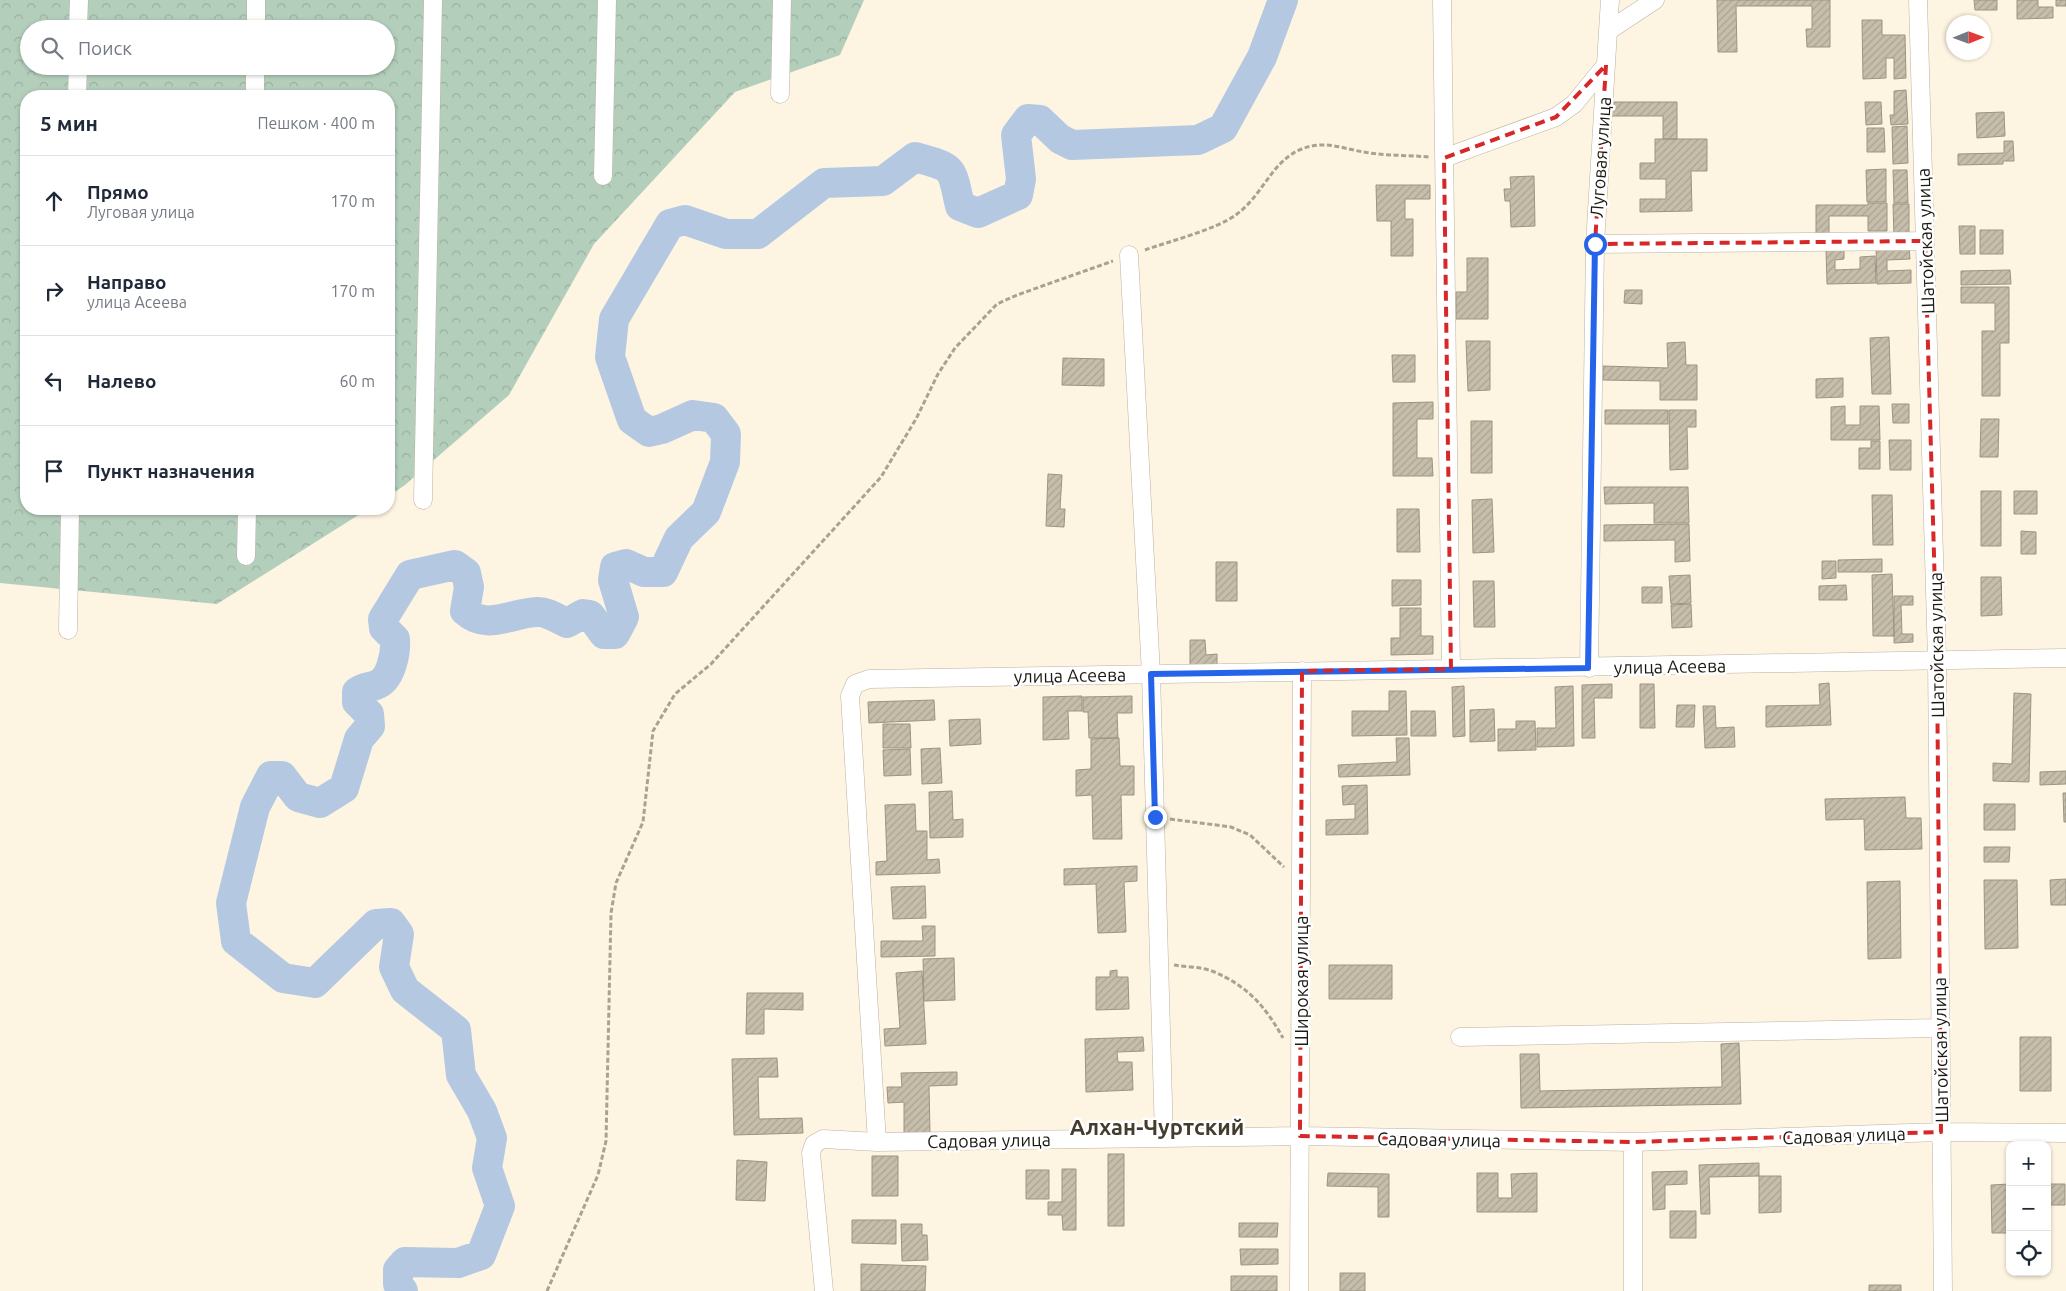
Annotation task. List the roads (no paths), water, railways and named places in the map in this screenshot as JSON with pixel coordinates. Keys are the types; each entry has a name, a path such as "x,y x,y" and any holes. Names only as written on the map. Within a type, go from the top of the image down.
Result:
{"street":[{"path":"78,20 79,0"},
{"path":"256,0 256,20"},
{"path":"423,500 433,0"},
{"path":"603,176 607,0"},
{"path":"780,94 782,0"},
{"path":"1442,0 1451,669"},
{"name":"Луговая улица","path":"1588,668 1595,244 1610,0"},
{"path":"1608,31 1655,0"},
{"name":"Шатойская улица","path":"1918,0 1937,660 1943,1291"},
{"path":"1444,158 1556,117 1574,104 1606,65"},
{"path":"77,90 78,75"},
{"path":"255,75 255,90"},
{"path":"1595,244 1924,241"},
{"path":"1129,255 1151,674 1164,1138"},
{"path":"68,630 70,515"},
{"path":"246,515 246,556"},
{"name":"улица Асеева","path":"877,1142 850,696 855,684 869,679 1588,668 2066,658"},
{"name":"Широкая улица","path":"1299,1291 1302,671"},
{"path":"1460,1037 1940,1028"},
{"name":"Садовая улица","path":"824,1291 811,1153 814,1144 823,1139 877,1142 1300,1136 1633,1142 1941,1132 2066,1133"},
{"path":"1632,1291 1633,1142"}],"waterway":[{"path":"403,1291 398,1284 398,1270 405,1262 458,1263 481,1255 500,1206 487,1168 492,1138 482,1111 461,1075 456,1030 405,990 394,967 399,934 391,923 376,924 315,983 283,978 236,941 231,903 255,807 271,776 282,776 298,797 320,803 344,788 359,739 370,726 369,714 357,702 357,692 381,682 389,672 395,651 395,639 384,628 383,619 410,575 455,565 466,573 469,587 465,611 473,617 482,620 541,612 567,623 583,614 590,615 604,634 615,634 624,617 613,580 615,567 626,564 644,572 663,572 679,538 706,512 725,462 726,434 714,418 693,415 662,429 649,432 632,420 610,357 614,319 670,224 685,220 726,234 758,234 824,183 883,181 915,157 938,164 949,171 955,183 960,206 978,213 1018,195 1021,179 1016,135 1028,119 1040,120 1060,139 1072,145 1198,140 1223,128 1262,57 1283,0"}],"district":[{"name":"Алхан-Чуртский","path":"1157,1126"}]}
